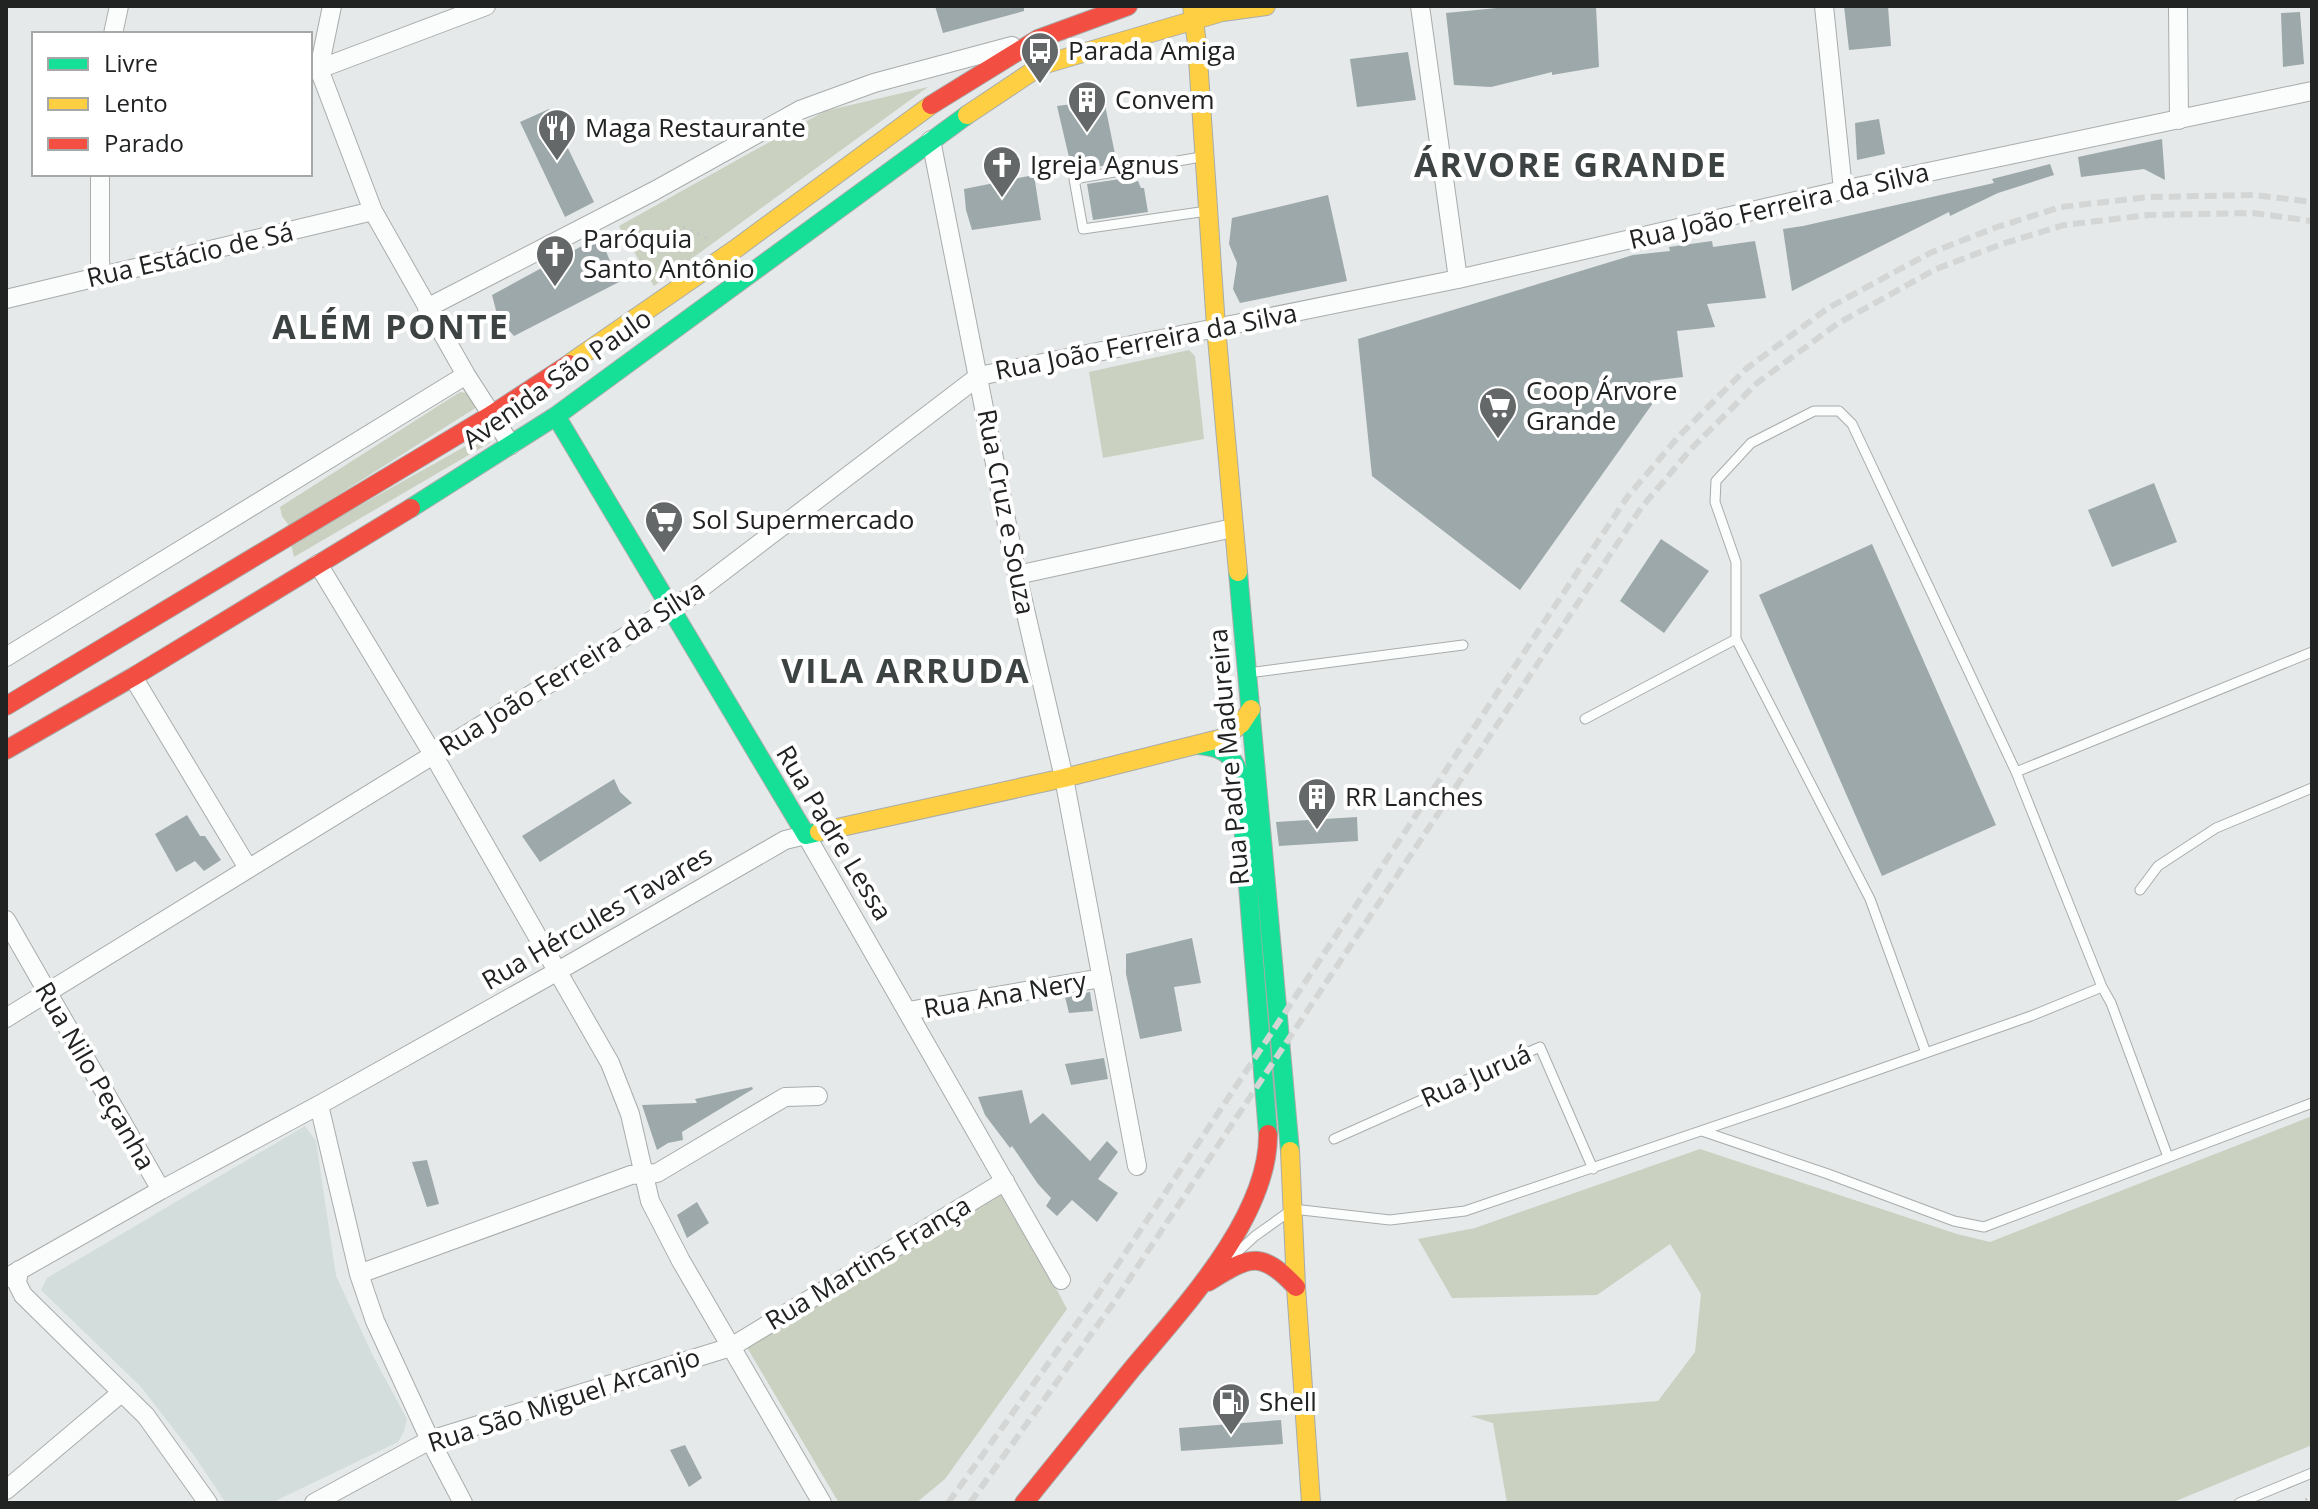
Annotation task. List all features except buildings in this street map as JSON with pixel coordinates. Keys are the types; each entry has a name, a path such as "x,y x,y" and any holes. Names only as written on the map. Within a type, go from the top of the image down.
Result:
{"main road":[{"name":"Avenida São Paulo","path":"6,706 491,415 568,365 691,280 925,109 1038,39 1128,6"},
{"name":"Avenida São Paulo","path":"6,750 133,677 556,416 931,140 1042,65 1192,13 1266,6"},
{"name":"Rua Padre Madureira","path":"1192,13 1233,528 1290,1155 1311,1503"},
{"path":"556,416 558,395 661,315 691,280"},
{"name":"Rua Padre Lessa","path":"556,416 806,835"},
{"name":"Rua Hércules Tavares","path":"806,835 1064,778 1223,738 1241,724 1251,709"},
{"name":"Rua Padre Madureira","path":"1024,1503 1200,1286 1239,1228 1261,1180 1268,1139 1239,774 1236,762 1219,747 1198,745"},
{"path":"1200,1286 1253,1258 1274,1266 1296,1287"}],"street":[{"path":"113,32 119,6"},
{"path":"332,6 319,69 373,211 466,375 511,445"},
{"path":"319,69 486,6"},
{"path":"1420,6 1458,279"},
{"path":"1824,6 1843,190"},
{"path":"2178,6 2179,120"},
{"path":"427,308 654,191 800,110 874,83 1038,39"},
{"name":"Rua João Ferreira da Silva","path":"6,1018 670,610 979,376 1458,279 1843,190 2312,91"},
{"name":"Rua Cruz e Souza","path":"931,140 1017,575 1064,778 1137,1166"},
{"path":"100,176 102,276"},
{"name":"Rua Estácio de Sá","path":"6,299 373,211"},
{"path":"6,657 466,375"},
{"path":"1017,575 1233,528"},
{"path":"318,564 434,756 610,1063 630,1114 650,1201 681,1261 822,1503"},
{"path":"133,677 248,868"},
{"name":"Rua Hércules Tavares","path":"13,1274 558,971 785,840 806,835"},
{"name":"Rua Padre Lessa","path":"806,835 1061,1280"},
{"name":"Rua Nilo Peçanha","path":"6,920 161,1190"},
{"name":"Rua Ana Nery","path":"908,1011 1102,978"},
{"path":"359,1274 631,1175 657,1173 785,1097 818,1096"},
{"path":"319,1105 359,1274 375,1321 463,1503"},
{"name":"Rua Martins França","path":"731,1347 1005,1181"},
{"path":"13,1274 23,1295 146,1416 208,1503"},
{"name":"Rua São Miguel Arcanjo","path":"314,1503 430,1440 731,1347"},
{"path":"6,1490 121,1393"}],"lane":[{"path":"1205,157 1074,179 1083,229 1207,211"},
{"path":"1926,1053 1870,899 1736,639 1736,562 1715,502 1716,481 1751,443 1814,411 1839,411 1852,424 2016,772 2111,1003 2168,1157"},
{"path":"1585,719 1736,639"},
{"path":"1248,673 1463,645"},
{"path":"2016,772 2312,652"},
{"path":"2140,890 2158,866 2216,828 2312,788"},
{"path":"1200,1286 1255,1236 1293,1209 1390,1220 1465,1211 1926,1053 2102,987"},
{"name":"Rua Juruá","path":"1334,1139 1540,1047 1593,1169"},
{"path":"1702,1131 1954,1221 1984,1227 2312,1103"},
{"path":"2239,1503 2312,1473"}],"path":[{"path":"2298,1503 2312,1497"}],"shaded area":[{"path":"305,1126 316,1141 336,1276 374,1358 407,1419 398,1442 271,1503 226,1503 141,1387 41,1290 47,1278"}],"green space":[{"path":"928,87 654,286 619,226 825,111"},
{"path":"1189,350 1195,356 1204,439 1103,458 1089,372"},
{"path":"460,392 467,393 477,407 289,526 280,507"},
{"path":"489,433 491,442 294,557 291,544"},
{"path":"2312,1116 2312,1445 2171,1503 1507,1503 1493,1423 1470,1416 1658,1401 1695,1352 1701,1294 1670,1244 1597,1295 1452,1298 1418,1239 1475,1228 1700,1149 1957,1234 1990,1242"},
{"path":"1002,1194 1067,1309 945,1479 916,1503 839,1503 745,1344"}],"railway":[{"path":"948,1503 1098,1294 1628,496 1679,436 1746,369 1828,308 1930,253 2061,207 2149,197 2255,195 2312,202"},
{"path":"970,1503 1112,1305 1641,508 1691,449 1757,383 1837,324 1936,269 2064,225 2149,215 2253,213 2312,221"}],"traffic: fast":[{"path":"411,508 556,416 967,115"},
{"path":"556,416 806,835 819,832"},
{"path":"1238,572 1290,1151"},
{"path":"1198,745 1224,752 1233,760 1239,774 1268,1134"}],"traffic: slow":[{"path":"1192,6 1238,572"},
{"path":"967,115 1042,65 1222,12 1266,6"},
{"path":"569,364 734,250 931,105"},
{"path":"819,832 1064,778 1223,738 1241,724 1251,709"},
{"path":"1290,1151 1311,1503"}],"traffic: jam":[{"path":"931,105 1038,39 1128,6"},
{"path":"6,706 491,415 569,364"},
{"path":"6,750 133,677 411,508"},
{"path":"1024,1503 1219,1260 1239,1229 1254,1197 1264,1165 1268,1134"},
{"path":"1208,1282 1234,1267 1254,1261 1273,1267 1296,1287"}],"place":[{"name":"Parada Amiga","path":"1040,85"},
{"name":"Convem","path":"1087,134"},
{"name":"Maga Restaurante","path":"557,162"},
{"name":"Igreja Agnus","path":"1002,199"},
{"name":"Paróquia Santo Antônio","path":"555,288"},
{"name":"Coop Árvore Grande","path":"1498,440"},
{"name":"Sol Supermercado","path":"664,554"},
{"name":"RR Lanches","path":"1317,831"},
{"name":"Shell","path":"1231,1436"}],"district":[{"name":"ÁRVORE GRANDE","path":"1571,165"},
{"name":"ALÉM PONTE","path":"391,327"},
{"name":"VILA ARRUDA","path":"906,671"}]}
